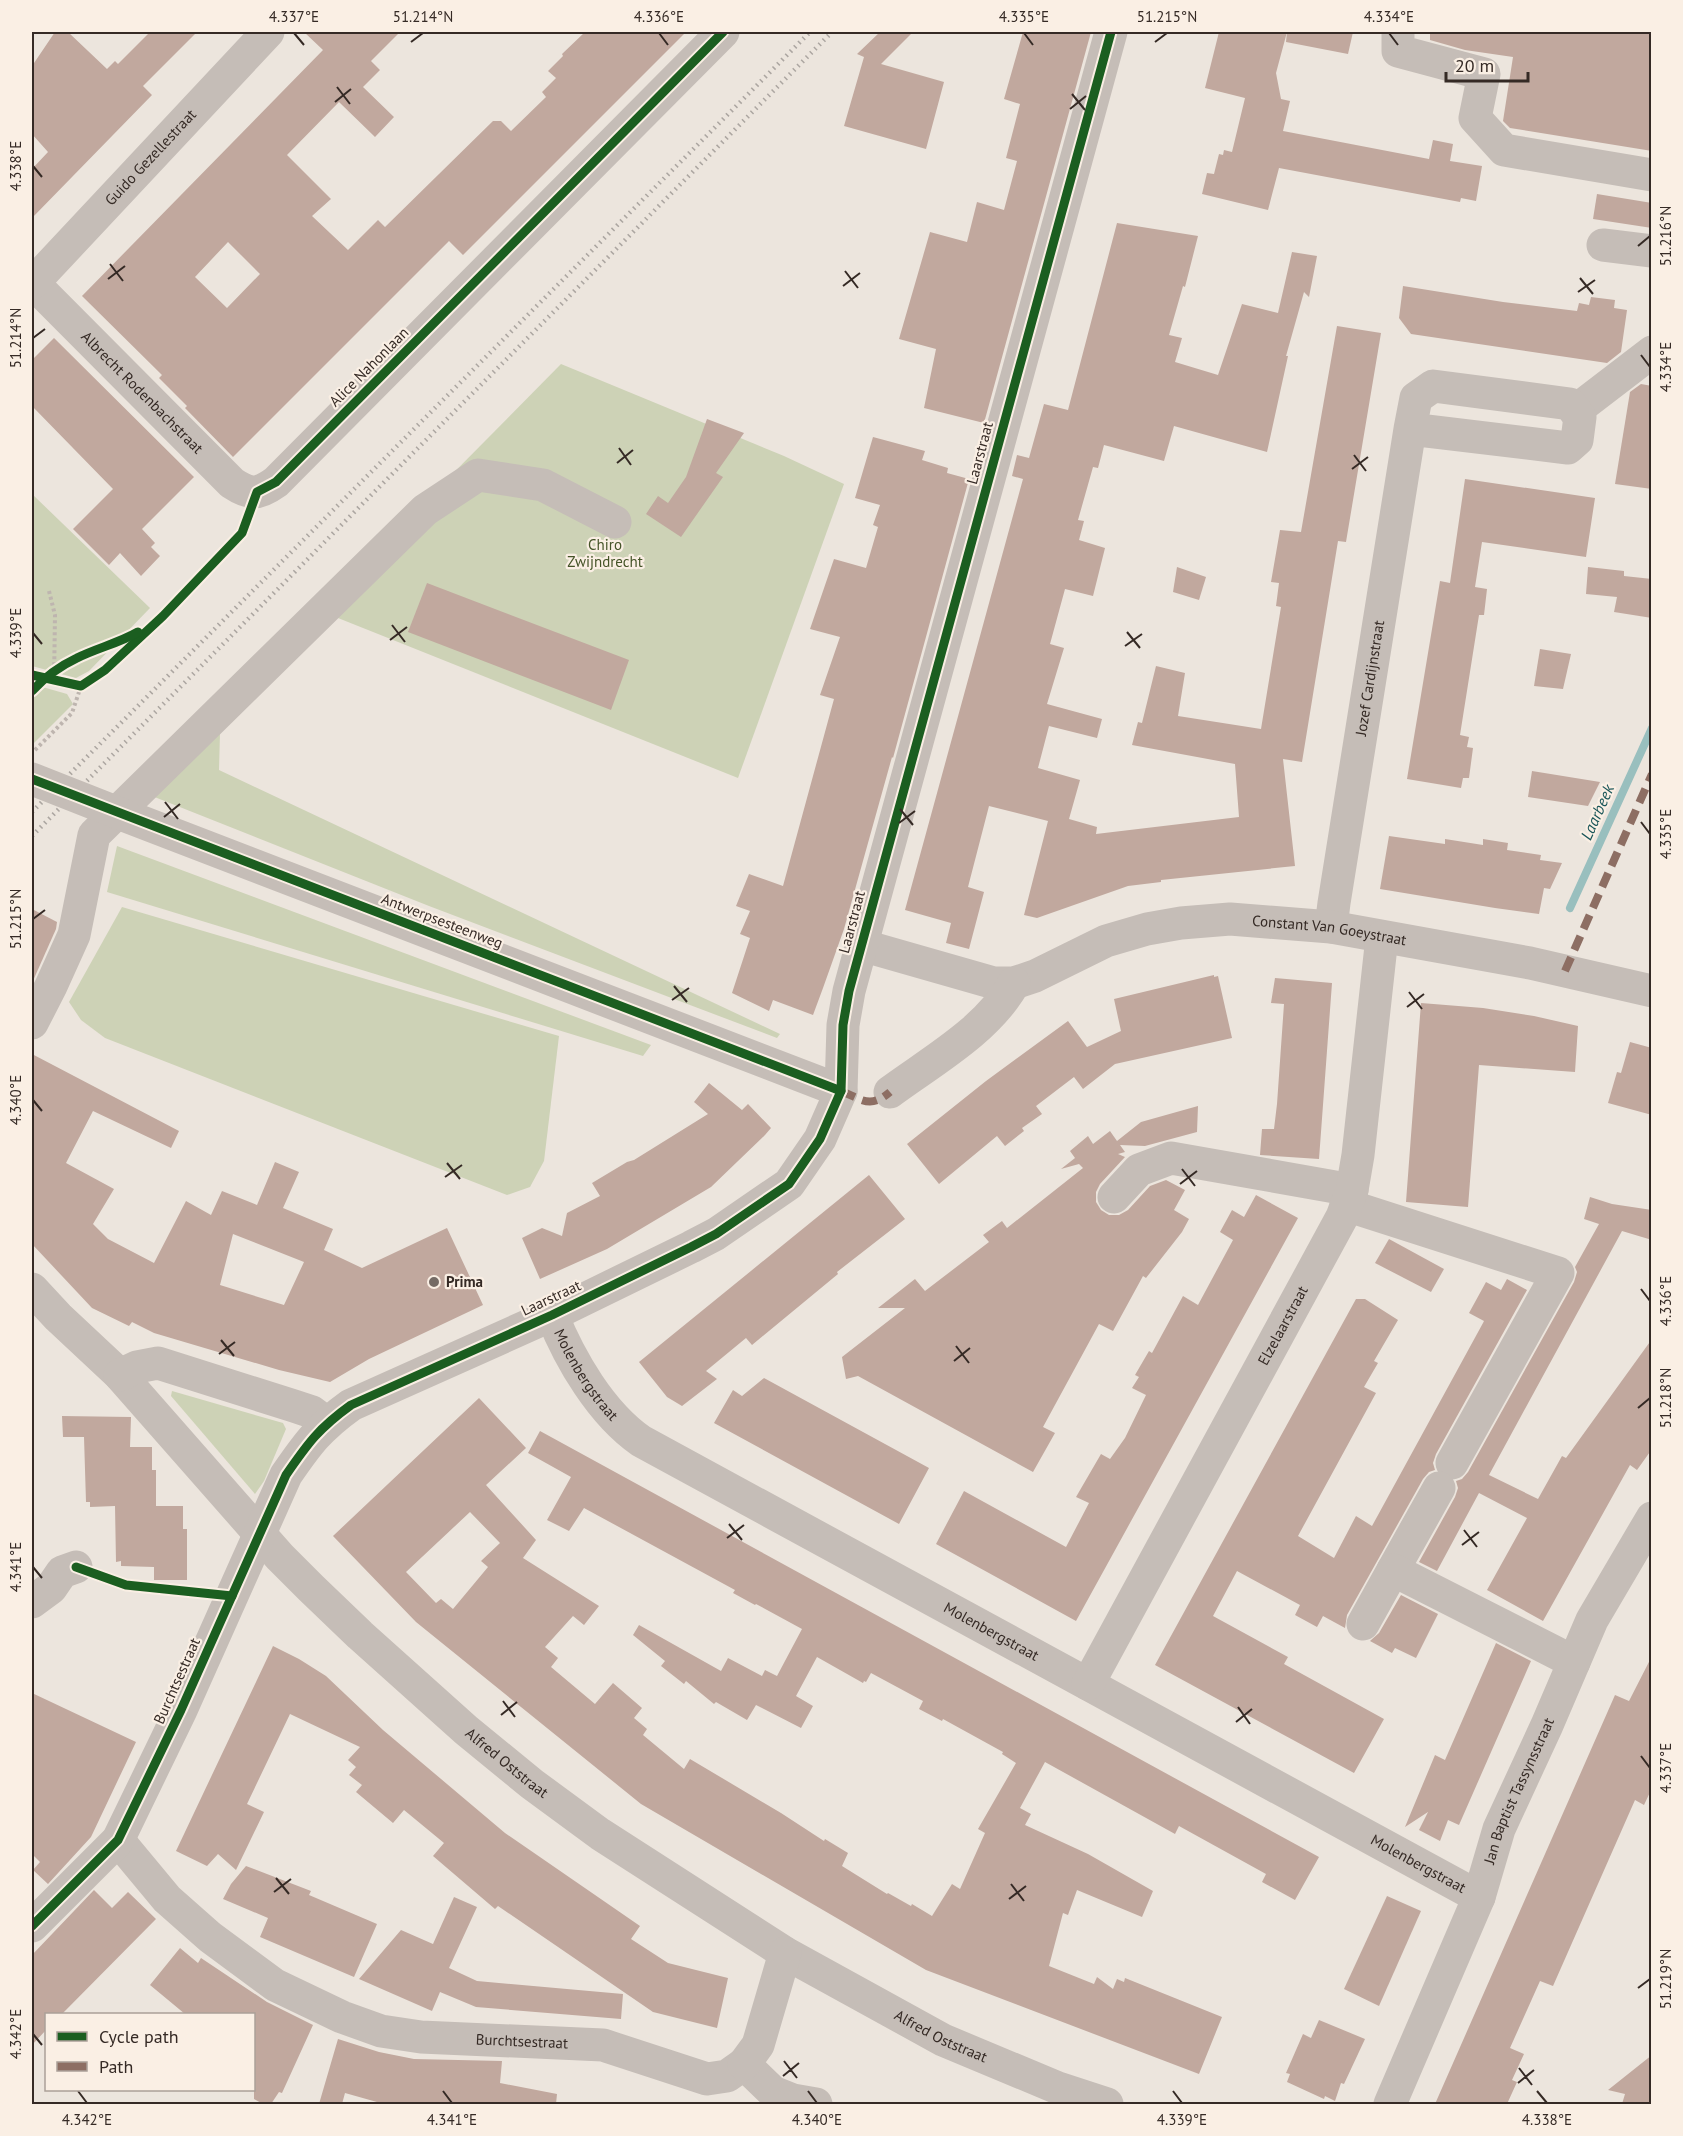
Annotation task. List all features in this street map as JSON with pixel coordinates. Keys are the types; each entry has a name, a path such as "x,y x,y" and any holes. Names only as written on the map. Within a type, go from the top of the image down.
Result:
{"street":[{"name":"Guido Gezellestraat","path":"32,283 268,32"},
{"name":"Alice Nahonlaan","path":"257,492 276,482 723,32"},
{"name":"Laarstraat","path":"260,1533 286,1475 308,1442 327,1423 351,1405 552,1315 716,1234 789,1184 820,1139 841,1092 843,1025 861,945 1111,32"},
{"path":"1398,32 1398,51 1484,74 1475,118 1503,150 1652,175"},
{"path":"1603,245 1652,251"},
{"name":"Albrecht Rodenbachstraat","path":"32,283 232,483 244,491 257,492"},
{"path":"1410,429 1568,448 1577,440 1580,417 1575,411 1652,352"},
{"name":"Jozef Cardijnstraat","path":"1331,927 1416,398 1433,386 1570,404 1575,411"},
{"path":"32,1023 74,935 94,835 425,510 478,475 543,485 615,522"},
{"name":"Antwerpsesteenweg","path":"32,780 841,1092"},
{"name":"Constant Van Goeystraat","path":"861,945 994,983 1014,983 1035,976 1106,941 1147,929 1181,923 1230,919 1331,927 1530,963 1652,991"},
{"name":"Elzelaarstraat","path":"1088,1684 1325,1248 1349,1198 1358,1155 1382,937"},
{"path":"890,1092 994,1012 1006,998 1014,983"},
{"path":"1114,1197 1139,1170 1171,1158 1349,1198 1558,1273 1363,1624"},
{"path":"32,1289 58,1317 120,1375 260,1533"},
{"name":"Molenbergstraat","path":"552,1315 566,1348 593,1389 624,1430 641,1441 1479,1897"},
{"path":"120,1375 137,1367 158,1363 312,1412 327,1423"},
{"name":"Jan Baptist Tassynsstraat","path":"1390,2104 1479,1897 1499,1829 1592,1620 1652,1518"},
{"name":"Burchtsestraat","path":"260,1533 177,1720 118,1840 167,1899 210,1936 275,1985 342,2017 381,2031 421,2037 603,2045 707,2079 727,2076 744,2064"},
{"name":"Alfred Oststraat","path":"260,1533 280,1557 360,1635 466,1730 600,1834 784,1953 943,2040 1058,2088 1107,2104"},
{"path":"32,1602 51,1588 62,1572 76,1567"},
{"path":"1393,1570 1574,1662"},
{"path":"36,1916 118,1840"},
{"path":"784,1953 758,2044 744,2064 773,2092 793,2100 816,2104"}],"path":[{"path":"32,754 72,713 49,591"}],"green space":[{"name":"Chiro Zwijndrecht","path":"561,364 784,456 844,484 738,778 318,610"},
{"path":"32,494 150,608 89,671 76,678 32,666"},
{"path":"32,684 67,694 73,704 32,745"},
{"path":"220,733 219,770 780,1034 777,1038 429,906 152,796"},
{"path":"117,846 651,1045 643,1056 107,892"},
{"path":"122,907 559,1036 544,1161 530,1187 507,1195 105,1038 81,1020 69,1002"},
{"path":"172,1391 283,1423 286,1429 264,1481 255,1494 171,1396"}],"building":[{"path":"55,32 68,32 107,69 115,61 118,64 150,32 197,32 143,86 152,95 32,218 32,169 48,152 32,134 32,66"},
{"path":"304,32 400,32 371,61 380,70 363,87 394,117 375,137 339,102 287,155 331,199 312,216 348,250 378,220 385,227 493,121 501,121 511,131 546,97 542,92 556,78 548,71 585,32 686,32 463,255 449,241 233,457 159,378 162,375 82,296 323,50","holes":["228,242 260,274 227,308 195,277"]},
{"path":"880,32 913,32 881,64 944,82 926,149 844,126 864,57 857,54"},
{"path":"1023,32 1091,32 984,423 924,408 936,349 899,339 930,232 967,242 977,202 1004,210 1017,161 1006,158 1020,104 1004,99"},
{"path":"1219,32 1287,32 1276,73 1281,99 1290,101 1283,131 1429,159 1433,140 1453,144 1450,161 1482,166 1476,201 1461,198 1460,202 1279,168 1268,210 1202,194 1207,173 1214,174 1219,154 1223,155 1224,150 1232,152 1245,98 1205,88"},
{"path":"1287,32 1353,32 1348,54 1286,42"},
{"path":"1430,32 1652,32 1652,151 1510,128 1503,121 1513,57 1465,50 1430,40"},
{"path":"1597,194 1652,203 1652,228 1593,219"},
{"path":"1117,223 1198,236 1185,287 1183,286 1169,335 1182,338 1175,362 1218,375 1242,304 1278,313 1292,252 1317,256 1309,297 1304,292 1286,356 1288,356 1267,452 1174,426 1164,461 1104,445 1098,468 1093,467 1078,520 1084,521 1079,540 1105,548 1093,596 1065,589 1050,644 1064,648 1047,704 1102,719 1097,738 1049,726 1038,768 1080,780 1069,819 1097,827 1096,834 1239,817 1235,764 1132,745 1138,722 1142,723 1156,666 1185,673 1178,716 1261,729 1281,607 1276,606 1279,583 1271,582 1280,530 1301,532 1337,326 1381,333 1346,542 1338,541 1302,762 1283,759 1295,866 1161,880 1161,882 1128,886 1037,918 1024,915 1048,821 989,806 968,887 984,892 969,949 946,943 951,923 905,910 1023,479 1012,476 1017,455 1029,458 1044,404 1068,410"},
{"path":"1403,286 1577,311 1579,303 1589,305 1591,297 1615,300 1614,308 1627,310 1621,352 1607,363 1411,334 1399,318"},
{"path":"54,338 194,477 142,529 155,543 151,547 160,556 141,576 120,553 109,565 73,529 113,489 32,406 32,360"},
{"path":"1641,384 1652,386 1652,489 1615,484 1630,392"},
{"path":"707,419 744,433 716,473 723,477 681,537 646,514 658,496 668,503 686,477"},
{"path":"873,437 925,451 922,460 948,468 947,473 969,479 844,929 813,1015 773,1000 769,1011 732,993 750,938 740,934 750,911 736,906 749,874 783,886 834,699 820,695 840,637 810,629 834,559 866,568 878,527 873,525 880,505 855,498"},
{"path":"1465,479 1595,498 1586,557 1482,542 1475,587 1487,589 1484,615 1479,615 1460,735 1469,737 1467,747 1473,748 1469,778 1463,778 1461,788 1407,779 1440,581 1450,583"},
{"path":"1177,567 1206,577 1199,600 1173,592"},
{"path":"1588,567 1624,571 1624,576 1652,579 1652,618 1614,612 1617,597 1586,594"},
{"path":"427,583 629,660 611,710 408,632"},
{"path":"1540,649 1571,654 1563,689 1534,686"},
{"path":"1532,771 1600,782 1588,806 1528,797"},
{"path":"1389,836 1445,844 1445,839 1483,845 1483,839 1508,843 1507,850 1541,855 1540,860 1562,863 1550,889 1544,888 1539,914 1495,908 1380,889"},
{"path":"32,909 57,922 32,983"},
{"path":"1214,975 1214,977 1218,976 1232,1038 1115,1064 1083,1089 1074,1077 1036,1106 1042,1114 1022,1128 1024,1131 1005,1146 997,1136 939,1184 907,1144 986,1081 1068,1021 1087,1047 1121,1031 1114,999"},
{"path":"1275,978 1332,983 1319,1159 1260,1155 1262,1129 1274,1129 1277,1104 1284,1004 1271,1003"},
{"path":"1421,1003 1483,1008 1578,1026 1575,1072 1479,1065 1468,1207 1406,1202"},
{"path":"1630,1042 1652,1048 1652,1115 1608,1103 1617,1072 1621,1073"},
{"path":"32,1054 179,1131 171,1148 93,1111 66,1163 114,1189 93,1224 108,1239 154,1263 186,1201 211,1215 222,1191 257,1205 275,1162 299,1172 283,1208 333,1229 324,1250 362,1268 447,1228 483,1305 369,1359 330,1382 279,1370 154,1333 132,1322 129,1326 92,1308 32,1244","holes":["233,1234 304,1262 284,1305 220,1285"]},
{"path":"709,1083 742,1110 748,1104 771,1128 711,1187 607,1249 540,1279 522,1238 542,1228 562,1236 567,1213 600,1196 592,1183 708,1114 694,1102"},
{"path":"1198,1106 1197,1132 1145,1146 1120,1145 1125,1152 1118,1154 1125,1157 1100,1184 1096,1192 1096,1202 1101,1210 1109,1215 1119,1215 1128,1210 1150,1186 1166,1180 1185,1190 1174,1210 1189,1219 1182,1232 1146,1278 1143,1276 1113,1331 1099,1324 1043,1427 1055,1433 1033,1472 858,1376 846,1379 842,1357 905,1308 878,1308 915,1279 925,1291 989,1242 983,1235 1002,1221 1007,1228 1083,1168 1079,1164 1061,1169 1075,1158 1070,1151 1088,1136 1093,1144 1110,1131 1117,1141 1141,1122"},
{"path":"869,1175 905,1219 837,1272 838,1274 752,1345 746,1338 706,1371 717,1379 682,1406 667,1397 639,1362"},
{"path":"1256,1195 1298,1218 1076,1621 936,1544 964,1491 1066,1547 1089,1503 1076,1497 1101,1454 1110,1459 1125,1438 1146,1395 1132,1388 1139,1377 1135,1375 1149,1351 1152,1353 1183,1296 1198,1305 1233,1240 1220,1232 1232,1210 1244,1217"},
{"path":"1590,1197 1612,1204 1652,1210 1652,1240 1622,1231 1489,1475 1538,1499 1562,1456 1566,1458 1652,1339 1652,1449 1637,1470 1630,1465 1543,1621 1487,1590 1527,1518 1479,1493 1437,1571 1419,1562 1455,1497 1458,1488 1456,1481 1462,1479 1468,1472 1574,1282 1577,1272 1575,1267 1599,1224 1584,1219"},
{"path":"1389,1239 1444,1269 1431,1292 1375,1263"},
{"path":"1507,1279 1527,1290 1436,1454 1433,1463 1435,1470 1429,1472 1423,1479 1347,1615 1345,1628 1323,1616 1317,1627 1295,1615 1300,1605 1237,1571 1213,1616 1288,1657 1284,1664 1384,1719 1354,1773 1155,1665 1356,1299 1365,1299 1398,1320 1374,1361 1378,1363 1364,1387 1376,1393 1298,1536 1334,1558 1356,1516 1372,1526 1484,1321 1469,1313 1486,1282 1501,1290"},
{"path":"764,1378 929,1468 899,1524 714,1423 733,1390 742,1396"},
{"path":"479,1398 526,1448 486,1485 536,1540 523,1558 599,1606 584,1625 573,1616 545,1647 558,1658 551,1667 595,1704 613,1683 642,1708 634,1718 647,1729 643,1735 684,1769 690,1759 824,1841 825,1839 848,1853 842,1866 887,1894 911,1906 912,1904 932,1916 952,1884 960,1889 985,1833 978,1829 1016,1763 1002,1754 1003,1752 943,1719 942,1721 919,1709 923,1701 871,1673 863,1683 817,1657 796,1696 813,1706 801,1728 756,1705 747,1720 716,1702 714,1704 686,1681 684,1684 661,1666 665,1661 633,1635 639,1625 721,1671 728,1658 762,1676 765,1670 777,1676 802,1629 733,1593 735,1590 584,1508 569,1531 547,1520 571,1477 528,1453 540,1431 1319,1857 1295,1900 1262,1882 1266,1874 1179,1826 1175,1834 1045,1762 1020,1808 1031,1814 1025,1825 1088,1854 1153,1891 1142,1917 1077,1890 1068,1915 1063,1913 1049,1966 1094,1984 1097,1977 1113,1989 1117,1979 1124,1982 1125,1978 1222,2017 1199,2074 926,1970 641,1804 416,1622 333,1536","holes":["470,1512 500,1543 481,1561 488,1567 453,1609 441,1599 436,1603 406,1572"]},
{"path":"62,1416 131,1417 130,1447 152,1447 152,1470 156,1470 156,1506 183,1506 183,1529 187,1529 187,1580 154,1580 154,1567 121,1566 121,1561 116,1562 115,1506 90,1507 90,1502 86,1502 84,1437 63,1437"},
{"path":"1401,1595 1438,1614 1416,1658 1395,1648 1392,1653 1370,1641 1379,1633"},
{"path":"1496,1643 1531,1661 1459,1825 1448,1820 1440,1841 1419,1830 1428,1812 1405,1827 1435,1755 1445,1760"},
{"path":"273,1646 326,1676 383,1730 505,1833 640,1926 631,1939 668,1963 728,1978 717,2028 653,2012 498,1906 495,1909 433,1856 444,1843 404,1810 393,1823 356,1792 362,1785 349,1775 356,1767 348,1760 360,1747 290,1714 247,1804 264,1812 236,1870 218,1854 207,1866 176,1851"},
{"path":"1652,1656 1652,1788 1644,1805 1635,1800 1553,1986 1540,1981 1510,2048 1524,2054 1512,2080 1517,2082 1507,2104 1435,2104 1615,1695 1629,1701"},
{"path":"32,1693 136,1742 91,1837 48,1884 33,1870 40,1862 32,1854"},
{"path":"246,1866 311,1891 309,1895 377,1924 354,1977 260,1937 268,1918 223,1899 231,1884"},
{"path":"94,1890 112,1908 128,1892 156,1919 63,2013 45,2013 45,2031 32,2045 32,1955"},
{"path":"1387,1896 1421,1911 1379,2006 1344,1989"},
{"path":"454,1897 477,1907 449,1968 477,1981 623,1994 621,2019 476,2007 440,1992 432,2011 359,1979 401,1930 433,1944"},
{"path":"180,1948 198,1963 201,1958 267,2002 313,2025 282,2093 279,2092 271,2104 263,2104 254,2099 255,2013 184,2013 150,1985"},
{"path":"1319,2020 1365,2039 1344,2084 1341,2083 1335,2101 1325,2096 1324,2099 1287,2082 1290,2074 1286,2073 1303,2034 1311,2038"},
{"path":"338,2039 379,2052 414,2059 502,2061 500,2083 557,2094 556,2104 384,2104 345,2093 342,2104 319,2104"},
{"path":"1652,2055 1652,2104 1622,2104 1625,2094 1608,2090"}],"waterway":[{"name":"Laarbeek","path":"1570,908 1652,728"}],"railway":[{"path":"32,812 810,32"},
{"path":"32,836 832,32"}],"marked path":[{"path":"1565,971 1652,774"},
{"path":"841,1091 872,1102 890,1092"}],"cycle path":[{"path":"32,675 81,686 105,670 163,616 242,533 257,492 276,482 723,32"},
{"path":"32,1926 118,1840 181,1710 286,1475 322,1429 351,1405 552,1315 716,1234 789,1184 820,1139 841,1091 843,1025 849,991 1111,32"},
{"path":"32,691 42,681 71,661 138,632"},
{"path":"32,779 841,1091"},
{"path":"76,1567 126,1585 232,1596"}],"place":[{"name":"Prima","path":"434,1282"}]}
